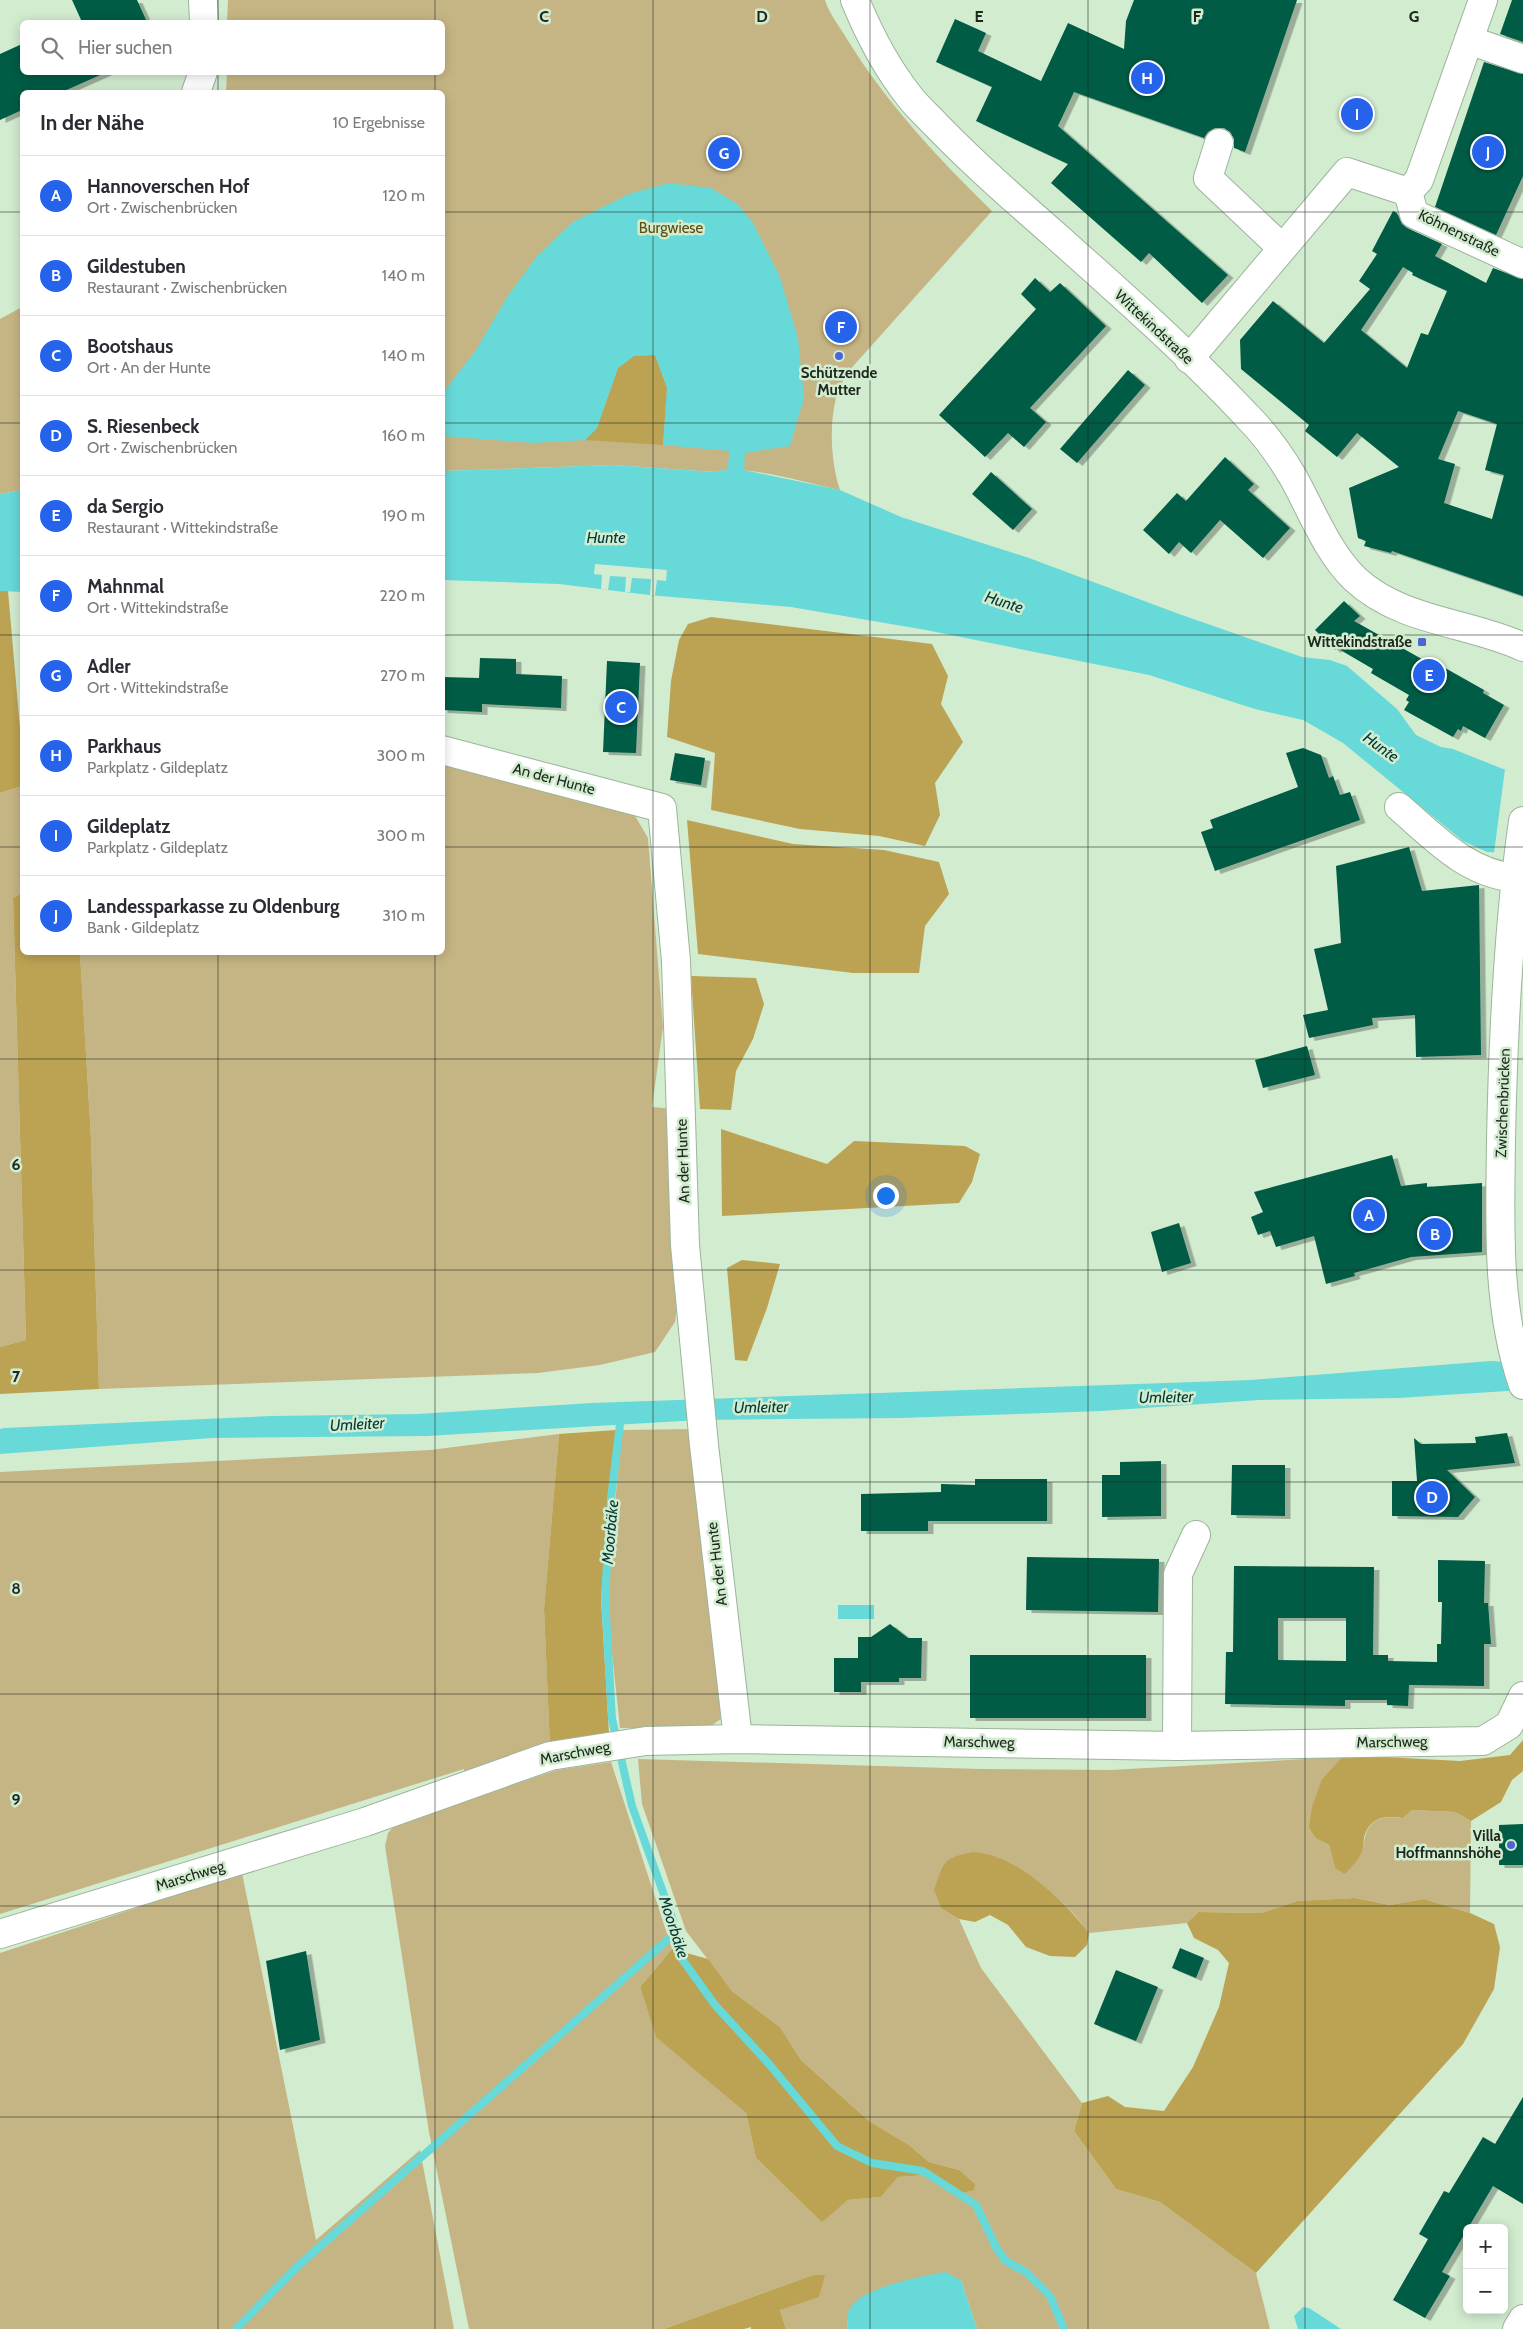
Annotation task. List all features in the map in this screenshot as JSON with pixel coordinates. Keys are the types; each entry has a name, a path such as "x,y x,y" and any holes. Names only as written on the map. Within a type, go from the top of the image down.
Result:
{"street":[{"path":"203,0 204,20"},
{"name":"Wittekindstraße","path":"855,0 869,33 891,72 910,98 952,142 1189,359 1248,416 1272,445 1327,540 1355,579 1379,597 1410,612 1523,647"},
{"path":"1189,359 1347,172 1408,192 1419,180 1483,0"},
{"path":"1469,40 1523,60"},
{"path":"197,90 202,75"},
{"path":"1220,143 1208,178 1282,248"},
{"name":"Köhnenstraße","path":"1408,192 1414,214 1523,264"},
{"name":"An der Hunte","path":"445,751 662,808 676,961 685,1245 704,1445 738,1739"},
{"path":"1399,807 1459,860 1498,876 1517,866"},
{"name":"Zwischenbrücken","path":"1523,820 1517,866 1516,953 1502,1110 1501,1244 1504,1302 1523,1384"},
{"path":"1177,1746 1178,1574 1196,1535"},
{"name":"Marschweg","path":"0,1934 365,1822 550,1756 602,1747 646,1741 738,1739 1177,1746 1483,1741 1509,1725 1523,1696"},
{"path":"1517,2329 1523,2319"}],"green space":[{"name":"Burgwiese","path":"228,0 825,0 832,15 862,63 896,108 952,171 992,211 847,373 836,398 832,420 833,456 840,490 777,475 743,470 715,472 613,465 445,471 445,90 226,90 227,75 445,75 445,20 227,20"},
{"path":"20,308 20,490 0,494 0,319"},
{"path":"445,761 631,809 648,838 663,1027 652,1107 674,1109 680,1286 675,1322 655,1352 600,1365 538,1373 99,1389 91,1138 80,955 445,955"},
{"path":"20,787 20,894 13,898 26,1340 0,1347 0,793"},
{"path":"695,1429 721,1719 706,1729 620,1728 606,1597 622,1430"},
{"path":"559,1434 544,1609 550,1748 465,1777 464,1769 0,1914 0,1472 430,1450"},
{"path":"1342,1757 1322,1779 1317,1839 1329,1845 1335,1868 1363,1849 1364,1840 1370,1826 1379,1819 1403,1818 1412,1810 1455,1812 1471,1821 1470,1913 1424,1899 1390,1905 1355,1898 1297,1901 1261,1913 1200,1912 1187,1923 1089,1933 1070,1910 1047,1889 996,1857 942,1909 959,1919 981,1968 1082,2103 1074,2131 1116,2189 1160,2202 1256,2273 1270,2329 977,2329 961,2280 849,2310 847,2329 786,2329 780,2310 825,2275 813,2275 664,2329 469,2329 429,2132 385,1846 388,1833 396,1824 557,1770 611,1762 672,1949 640,1987 656,2036 746,2113 756,2158 822,2221 848,2200 881,2197 898,2177 927,2175 962,2193 959,2170 929,2162 909,2145 869,2121 801,2060 780,2027 732,1991 686,1931 642,1804 638,1759 981,1769 1111,1770"},
{"path":"242,1873 316,2240 420,2150 454,2329 0,2329 0,1953"}],"shaded area":[{"path":"655,355 667,388 663,445 585,440 597,428 618,368 634,356"},
{"path":"0,591 8,591 20,728 20,787 0,793"},
{"path":"711,617 932,644 948,676 941,704 963,742 935,783 940,815 925,846 879,836 800,829 711,810 715,753 667,737 671,681 679,640 688,624"},
{"path":"687,820 793,844 884,850 939,862 949,894 925,926 919,973 853,973 698,954"},
{"path":"20,894 20,955 80,955 91,1138 99,1389 0,1394 0,1347 26,1340 13,898"},
{"path":"691,976 756,978 764,1004 753,1039 736,1071 731,1110 700,1109"},
{"path":"721,1129 827,1164 854,1141 965,1146 980,1154 972,1182 959,1203 722,1216"},
{"path":"742,1260 780,1264 767,1308 747,1361 735,1360 727,1268"},
{"path":"616,1430 601,1598 609,1733 550,1748 544,1609 559,1434"},
{"path":"1523,1740 1523,1771 1512,1780 1501,1802 1471,1821 1455,1812 1412,1810 1403,1818 1381,1818 1369,1827 1365,1834 1360,1856 1345,1874 1335,1868 1329,1845 1317,1839 1309,1828 1312,1807 1322,1779 1342,1757 1365,1756 1460,1761 1510,1755"},
{"path":"973,1852 991,1855 1009,1862 1035,1879 1081,1922 1089,1933 1087,1945 1075,1957 1050,1956 1026,1947 1008,1925 990,1915 975,1922 959,1919 942,1909 934,1890 943,1867 949,1859"},
{"path":"1355,1898 1390,1905 1424,1899 1470,1913 1494,1924 1500,1947 1494,1989 1463,2044 1256,2273 1160,2202 1116,2189 1074,2131 1082,2103 1108,2096 1125,2107 1164,2111 1193,2067 1219,2007 1229,1963 1218,1950 1194,1938 1187,1923 1199,1912 1261,1913 1297,1901"},
{"path":"672,1949 708,1959 732,1991 780,2027 801,2060 869,2121 909,2145 929,2162 959,2170 975,2184 974,2190 962,2193 927,2175 898,2177 881,2197 848,2200 822,2222 756,2158 746,2113 656,2037 640,1987"},
{"path":"813,2275 825,2275 819,2297 780,2310 786,2329 751,2329 751,2327 744,2329 664,2329"}],"water":[{"name":"Hunte","path":"668,183 711,188 737,204 752,221 780,277 798,338 804,398 790,446 745,453 744,470 840,490 901,517 1029,558 1179,614 1302,657 1330,660 1347,666 1397,709 1416,735 1441,747 1453,749 1503,769 1523,773 1523,853 1487,852 1463,841 1343,743 1303,720 1255,709 1149,675 926,630 791,607 649,595 559,584 445,580 445,471 613,465 715,472 727,469 730,451 663,445 667,388 655,355 634,356 618,368 597,428 585,440 533,443 445,436 445,390 476,350 507,297 537,256 573,222 629,194"},
{"path":"20,490 20,592 0,591 0,494"},
{"name":"Umleiter","path":"1491,1361 1523,1363 1523,1390 1398,1398 1259,1400 1101,1411 900,1418 699,1420 427,1436 212,1438 0,1454 0,1429 4,1428 271,1416 418,1414 592,1403 1251,1380"},
{"path":"838,1605 874,1605 874,1619 838,1619"},
{"path":"945,2272 961,2280 977,2329 847,2329 849,2310 855,2302 865,2295 892,2284"},
{"path":"1303,2307 1309,2308 1341,2329 1298,2329 1294,2316"}],"pier":[{"path":"595,564 667,570 666,581 657,580 655,595 650,595 651,579 632,578 630,592 625,592 626,577 610,576 608,590 601,589 602,575 594,574"},
{"path":"1505,769 1523,772 1523,853 1494,853"}],"building":[{"path":"72,0 137,0 146,20 81,20"},
{"path":"1134,0 1297,0 1245,152 1234,148 1234,139 1230,132 1224,128 1215,128 1208,132 1204,138 1074,92 1058,126 1228,275 1202,303 1149,253 1141,262 1051,183 1068,164 976,121 992,87 936,62 955,19 986,33 978,51 1041,81 1068,23 1124,49 1126,21"},
{"path":"1512,0 1523,0 1523,42 1500,34"},
{"path":"20,45 20,75 100,75 66,90 20,90 20,111 0,120 0,54"},
{"path":"1484,62 1523,74 1523,176 1496,235 1435,207"},
{"path":"1393,211 1397,213 1402,224 1407,228 1442,244 1435,256 1486,283 1493,268 1523,279 1523,596 1392,551 1391,553 1364,546 1366,541 1358,538 1349,488 1399,467 1357,433 1337,457 1305,431 1309,425 1241,369 1240,340 1273,301 1324,343 1370,289 1359,281 1377,254 1372,251","holes":["1403,267 1413,273 1412,275 1447,291 1428,335 1421,333 1407,368 1361,330","1458,411 1497,424 1485,470 1504,475 1492,519 1444,503 1455,464 1438,459"]},
{"path":"1035,278 1050,292 1060,283 1106,326 1030,408 1046,422 1024,447 1008,433 985,457 939,415 1036,309 1021,294"},
{"path":"1128,370 1145,385 1077,463 1060,449"},
{"path":"1225,457 1254,484 1248,490 1290,528 1263,558 1220,520 1191,553 1179,542 1169,554 1143,530 1177,493 1186,501"},
{"path":"991,472 1032,509 1013,530 972,494"},
{"path":"1344,601 1360,616 1354,621 1427,662 1429,659 1484,690 1483,693 1504,705 1485,738 1463,726 1461,731 1458,729 1453,737 1404,710 1409,702 1406,700 1409,695 1371,673 1373,669 1337,648 1335,650 1315,630"},
{"path":"480,658 516,659 516,674 562,676 561,708 482,704 482,712 445,710 445,677 479,678"},
{"path":"607,661 640,663 636,753 603,752"},
{"path":"1303,748 1321,755 1329,778 1333,776 1340,795 1350,792 1360,820 1215,871 1201,832 1213,828 1210,820 1298,787 1286,753"},
{"path":"675,753 705,758 701,785 670,780"},
{"path":"1409,847 1422,891 1479,885 1481,1055 1416,1057 1415,1015 1372,1018 1373,1025 1309,1038 1303,1015 1328,1010 1314,949 1341,943 1336,866"},
{"path":"1307,1046 1315,1075 1263,1088 1255,1060"},
{"path":"1392,1155 1401,1186 1427,1183 1427,1187 1482,1183 1482,1252 1411,1257 1354,1273 1355,1276 1326,1284 1314,1236 1276,1247 1270,1231 1258,1235 1251,1217 1263,1212 1254,1192"},
{"path":"1179,1223 1191,1263 1162,1272 1151,1232"},
{"path":"1507,1433 1515,1463 1447,1470 1475,1497 1458,1517 1392,1516 1392,1481 1417,1481 1414,1438 1421,1444 1476,1443 1475,1437"},
{"path":"1161,1461 1161,1516 1102,1517 1102,1475 1120,1475 1120,1462"},
{"path":"1232,1465 1285,1465 1285,1516 1231,1515"},
{"path":"975,1479 1047,1479 1047,1521 928,1521 928,1531 861,1531 861,1494 941,1492 941,1484 975,1485"},
{"path":"1027,1557 1159,1559 1158,1612 1026,1610"},
{"path":"1438,1560 1485,1561 1484,1603 1488,1603 1491,1644 1484,1644 1484,1686 1409,1685 1408,1706 1387,1705 1387,1700 1345,1700 1345,1706 1225,1704 1226,1652 1233,1652 1234,1566 1374,1567 1373,1655 1388,1655 1388,1661 1437,1662 1437,1644 1441,1644 1442,1602 1438,1602","holes":["1278,1618 1346,1618 1346,1661 1278,1660"]},
{"path":"890,1624 908,1638 922,1638 921,1678 899,1678 899,1682 861,1682 861,1692 834,1692 834,1658 858,1658 858,1637 871,1637"},
{"path":"970,1655 1146,1655 1146,1718 970,1718"},
{"name":"Villa Hoffmannshöhe","path":"1523,1824 1523,1865 1499,1865 1499,1825"},
{"path":"1180,1948 1204,1958 1196,1978 1172,1968"},
{"path":"306,1951 320,2040 280,2050 266,1961"},
{"path":"1116,1970 1158,1987 1136,2041 1094,2024"},
{"path":"1523,2097 1523,2204 1493,2186 1470,2224 1463,2224 1463,2237 1442,2272 1450,2276 1425,2318 1393,2300 1428,2239 1419,2234 1444,2191 1449,2193 1483,2137 1495,2144"}],"waterway":[{"name":"Moorbäke","path":"621,1416 611,1498 605,1597 612,1719 632,1806 673,1920 673,1935 682,1959 715,2005 769,2064 837,2146 872,2163 923,2171 976,2205 997,2249 1006,2261 1026,2272 1050,2296 1064,2329"},
{"path":"236,2329 299,2265 673,1935"}],"place":[{"name":"Parkhaus","path":"1147,78"},
{"name":"Gildeplatz","path":"1357,114"},
{"name":"Landessparkasse zu Oldenburg","path":"1488,152"},
{"name":"Adler","path":"724,153"},
{"name":"Mahnmal","path":"841,327"},
{"name":"Schützende Mutter","path":"839,356"},
{"name":"Wittekindstraße","path":"1422,642"},
{"name":"da Sergio","path":"1429,675"},
{"name":"Bootshaus","path":"621,707"},
{"name":"Hannoverschen Hof","path":"1369,1215"},
{"name":"Gildestuben","path":"1435,1234"},
{"name":"S. Riesenbeck","path":"1432,1497"},
{"name":"Villa Hoffmannshöhe","path":"1511,1845"}]}
